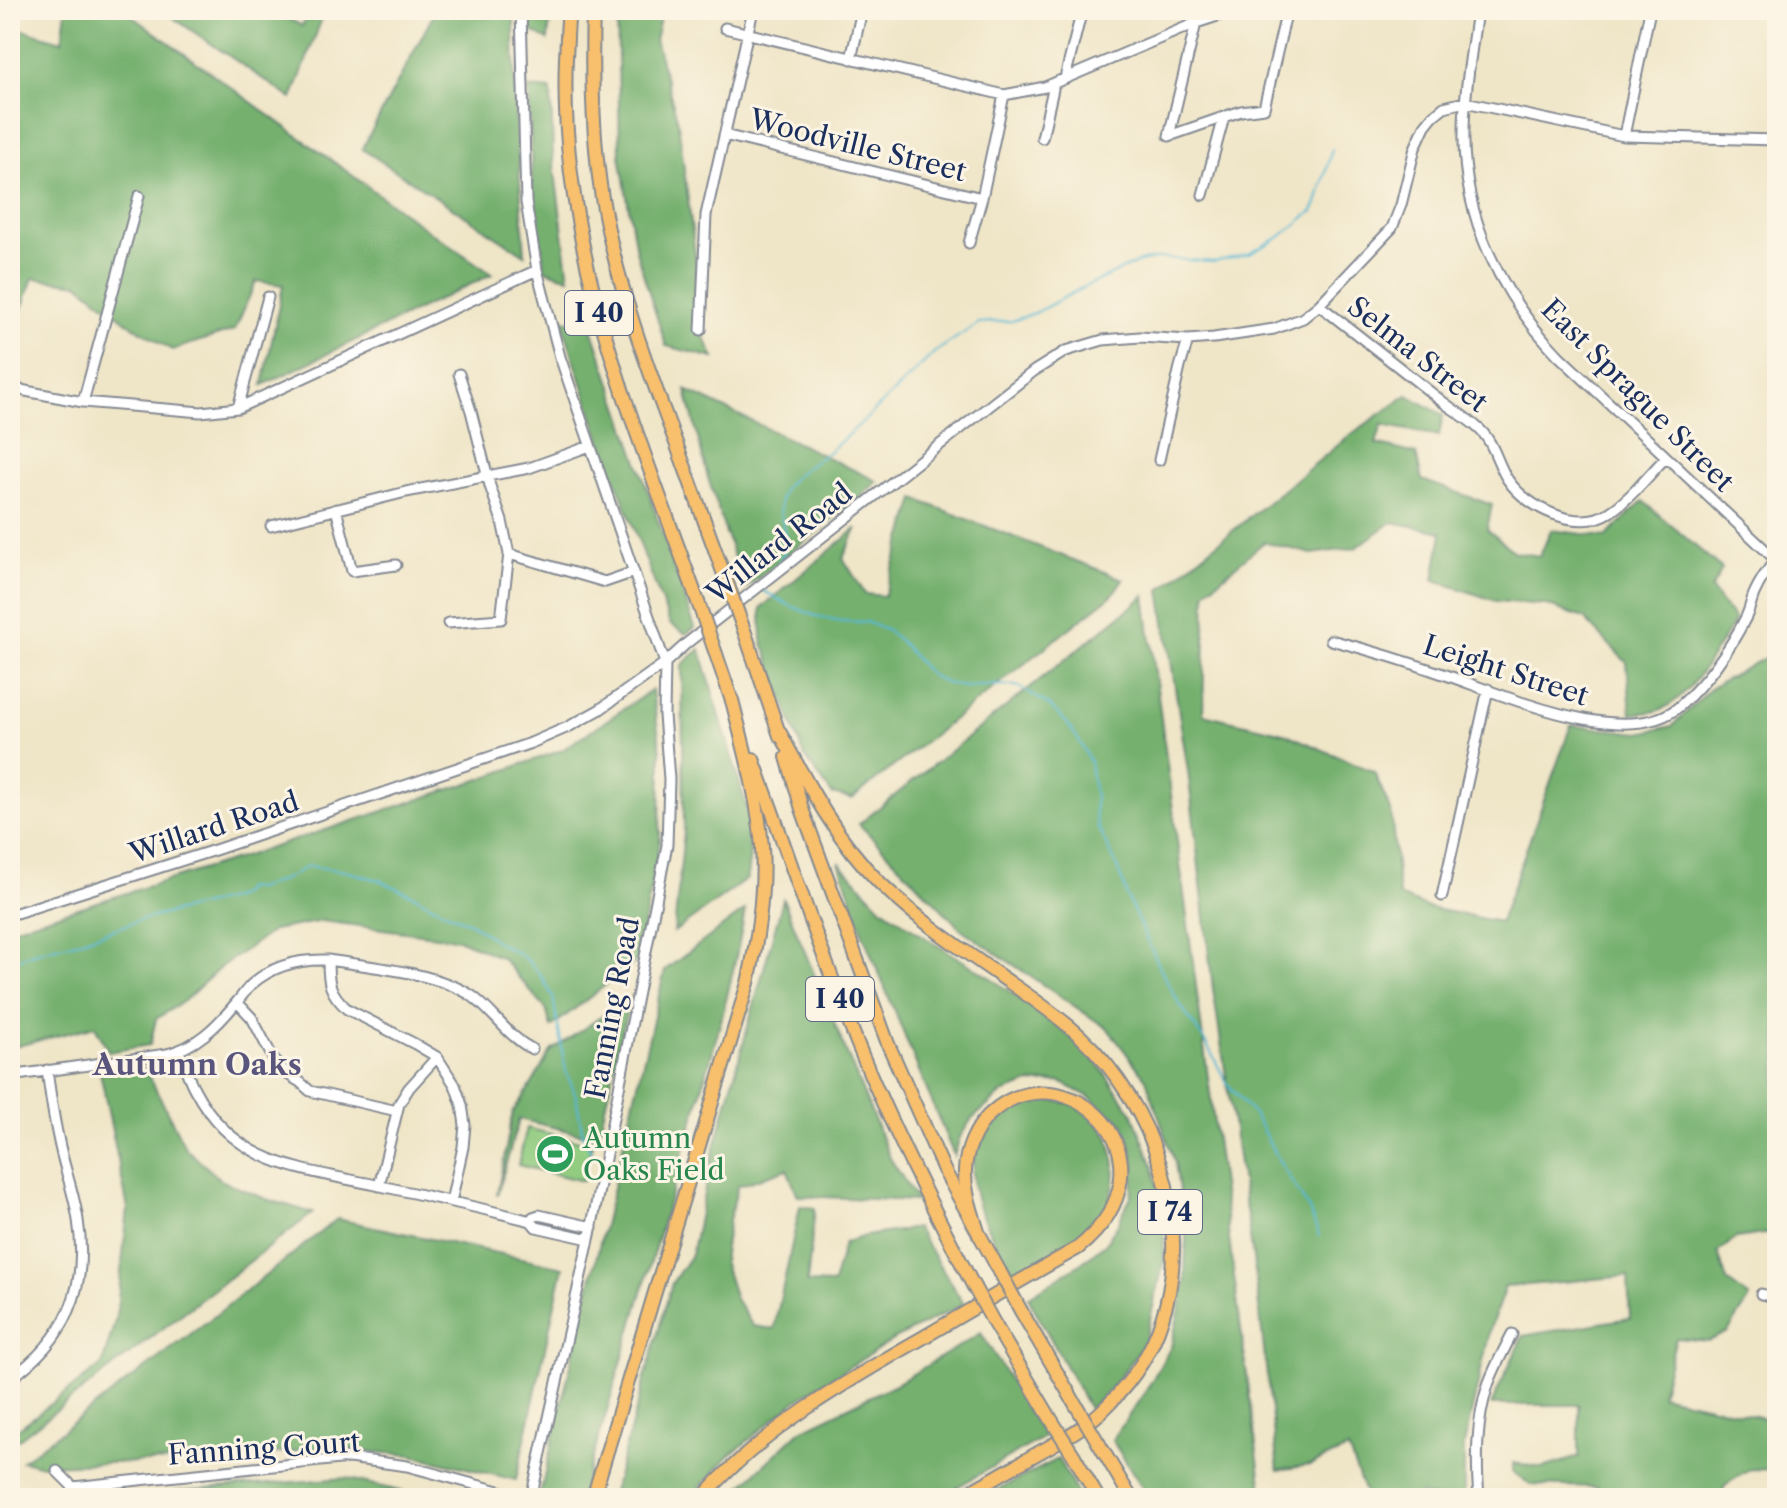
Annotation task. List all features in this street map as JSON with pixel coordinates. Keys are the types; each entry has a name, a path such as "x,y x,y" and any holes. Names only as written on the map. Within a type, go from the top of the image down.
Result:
{"highway":[{"name":"I 40","path":"569,10 566,102 569,159 579,231 594,298 732,700 862,1056 925,1196 995,1325 1098,1498"},
{"name":"I 40","path":"593,10 591,61 594,129 602,197 617,268 654,383 779,731 802,809 888,1044 944,1170 1021,1311 1131,1498"},
{"path":"593,1498 748,983 756,946 762,896 762,849 754,790 732,700"},
{"name":"I 74","path":"779,731 833,826 877,880 931,927 1066,1023 1096,1052 1137,1110 1151,1140 1168,1197 1172,1232 1170,1283 1162,1319 1145,1358 1123,1388 1093,1419 959,1498"},
{"path":"702,1498 753,1450 807,1409 876,1365 1078,1248 1100,1228 1113,1206 1122,1170 1115,1140 1095,1112 1064,1096 1043,1093 1018,1097 996,1108 985,1118 972,1140 965,1171 979,1235"}],"street":[{"name":"Fanning Road","path":"521,10 526,202 537,270 560,357 665,663 664,715 669,779 667,845 592,1227 528,1498"},
{"path":"701,330 706,215 753,10"},
{"path":"851,59 862,10"},
{"path":"1065,78 1082,10"},
{"path":"725,28 1004,95 1052,84 1196,23 1236,10"},
{"path":"1196,23 1169,136 1241,111 1264,108 1287,10"},
{"name":"East Sprague Street","path":"1477,10 1463,135 1470,195 1486,246 1505,286 1550,347 1777,559"},
{"path":"1624,136 1650,10"},
{"path":"1042,138 1052,84"},
{"path":"969,243 1004,95"},
{"path":"1465,102 1624,136 1777,140"},
{"name":"Willard Road","path":"10,915 218,849 531,743 568,727 599,710 665,663 1066,351 1103,340 1140,337 1188,340 1274,329 1303,318 1392,228 1415,148 1425,126 1439,110 1465,102"},
{"path":"1203,195 1224,117"},
{"name":"Woodville Street","path":"724,135 982,198"},
{"path":"83,402 139,196"},
{"path":"10,388 83,402 201,412 238,408 537,270"},
{"path":"238,408 268,297"},
{"name":"Selma Street","path":"1319,305 1480,429 1517,492 1555,515 1582,520 1609,513 1666,457"},
{"path":"1159,460 1188,340"},
{"path":"448,623 501,619 509,554 459,374"},
{"path":"271,526 406,492 529,468 590,446"},
{"path":"336,509 352,571 396,565"},
{"path":"509,554 605,582 634,572"},
{"name":"Leight Street","path":"1331,640 1533,706 1595,721 1630,724 1659,718 1686,701 1727,651 1748,613 1764,574 1777,559"},
{"path":"1442,896 1488,689"},
{"path":"328,960 328,980 333,994 347,1009 437,1057 455,1085 464,1115 464,1136 451,1202"},
{"path":"10,1076 179,1051 202,1038 252,984 271,970 291,963 328,960 423,976 455,987 483,1005 507,1032 532,1049"},
{"path":"237,1002 252,1018 274,1060 310,1091 397,1111"},
{"path":"179,1051 191,1082 215,1120 260,1155 292,1168 531,1221 536,1227 589,1239"},
{"path":"379,1186 397,1111 409,1088 437,1057"},
{"path":"10,1379 43,1353 54,1339 76,1294 81,1260 78,1220 57,1135 47,1070"},
{"path":"531,1221 539,1215 592,1227"},
{"path":"1761,1294 1777,1298"},
{"path":"1479,1498 1476,1458 1480,1420 1488,1384 1512,1334"},
{"name":"Fanning Court","path":"57,1471 73,1487 349,1458 407,1466 528,1498"}],"green space":[{"path":"66,10 124,10 492,274 263,385 283,285 256,281 235,330 172,350 128,323 79,284 33,278 12,336 10,26 62,41"},
{"path":"162,10 273,10 302,26 310,10 325,10 292,99"},
{"path":"436,10 514,10 515,107 525,255 362,149"},
{"path":"527,10 551,10 548,40 532,31"},
{"path":"617,10 662,10 655,40 678,122 701,330 714,358 666,346 636,251 620,155"},
{"path":"529,88 551,90 553,157 569,278 545,270 532,187"},
{"path":"561,319 592,328 695,628 686,634 670,624 600,438"},
{"path":"686,390 877,481 744,589 708,478"},
{"path":"1408,395 1443,415 1439,436 1382,425 1376,444 1416,454 1422,480 1492,505 1487,529 1514,552 1540,556 1551,530 1606,537 1643,501 1722,569 1711,589 1735,620 1701,672 1680,697 1656,711 1631,714 1627,663 1584,618 1546,605 1496,601 1434,580 1442,532 1392,522 1355,548 1312,554 1264,542 1206,591 1203,714 1284,733 1374,772 1391,811 1399,896 1429,908 1500,922 1571,725 1640,733 1672,726 1712,687 1777,651 1777,1232 1736,1238 1718,1252 1727,1281 1750,1298 1728,1332 1708,1341 1676,1338 1661,1395 1777,1421 1777,1470 1751,1469 1725,1485 1721,1498 1600,1498 1598,1487 1531,1485 1513,1472 1513,1463 1543,1468 1579,1457 1579,1405 1491,1405 1523,1336 1630,1318 1628,1276 1505,1287 1491,1326 1464,1445 1464,1498 1436,1498 1420,1494 1416,1498 1367,1498 1348,1449 1310,1465 1278,1470 1254,1264 1213,989 1188,771 1160,590 1353,433"},
{"path":"915,499 1123,579 1112,595 852,799 832,794 804,756 762,640 761,608 857,528 843,558 865,594 884,596"},
{"path":"1145,596 1263,1498 1149,1498 1112,1440 1171,1347 1185,1285 1186,1237 1175,1163 1146,1079 1108,1029 961,929 859,824"},
{"path":"700,649 747,808 750,853 747,879 674,932 684,831 682,665"},
{"path":"652,690 661,752 660,841 637,961 551,1027 546,1009 502,958 458,939 322,921 274,930 222,966 184,1001 156,1019 150,1045 109,1052 95,1026 10,1048 10,929 246,856 562,750"},
{"path":"839,862 882,908 991,978 1068,1034 1098,1064 1132,1112 1153,1166 1164,1220 1164,1261 1144,1344 1110,1390 1089,1409 1028,1297 1080,1264 1106,1243 1119,1222 1131,1196 1135,1165 1123,1124 1088,1096 1060,1082 1030,1083 1002,1093 971,1120 960,1137 954,1156 864,937"},
{"path":"783,899 890,1158 917,1201 798,1196 787,1169 738,1186 723,1261 735,1299 753,1326 774,1329 800,1206 815,1208 807,1283 833,1284 844,1243 865,1236 916,1228 964,1304 896,1338 798,1399 727,1458 690,1498 611,1498 672,1283 691,1255 711,1161"},
{"path":"745,910 711,1059 580,1498 539,1498 665,970"},
{"path":"630,997 598,1138 519,1119 497,1195 513,1112 551,1051"},
{"path":"145,1068 186,1149 222,1181 313,1213 10,1446 10,1435 102,1365 116,1318 128,1209 100,1072"},
{"path":"1042,1099 1072,1104 1094,1117 1108,1136 1115,1163 1114,1186 1107,1207 1091,1227 1014,1274 978,1204 974,1188 974,1157 987,1130 998,1118 1015,1105"},
{"name":"Autumn Oaks Field","path":"527,1128 592,1144 583,1181 518,1165"},
{"path":"337,1219 563,1267 516,1480 412,1455 324,1448 213,1460 39,1465 22,1461 212,1318"},
{"path":"981,1333 1044,1437 938,1498 729,1498 801,1430 896,1384"},
{"path":"1058,1459 1080,1498 981,1498"},
{"path":"346,1478 428,1498 173,1498 175,1491"}],"waterway":[{"path":"777,567 784,552 785,534 780,511 784,488 868,417 935,352 979,323 1012,321 1035,313 1139,262 1160,258 1214,262 1249,254 1280,237 1313,211 1332,149"},
{"path":"762,590 816,616 866,622 886,630 930,675 946,683 964,687 1017,686 1046,703 1067,723 1090,762 1098,828 1165,978 1228,1085 1254,1115 1309,1209 1319,1236"},
{"path":"10,962 144,919 230,899 246,888 257,889 308,866 379,880 472,924 518,953 541,976 553,997 566,1071 576,1096 583,1135 593,1157"}],"place":[{"name":"Autumn Oaks Field","path":"555,1154"}],"district":[{"name":"Autumn Oaks","path":"197,1064"}]}
